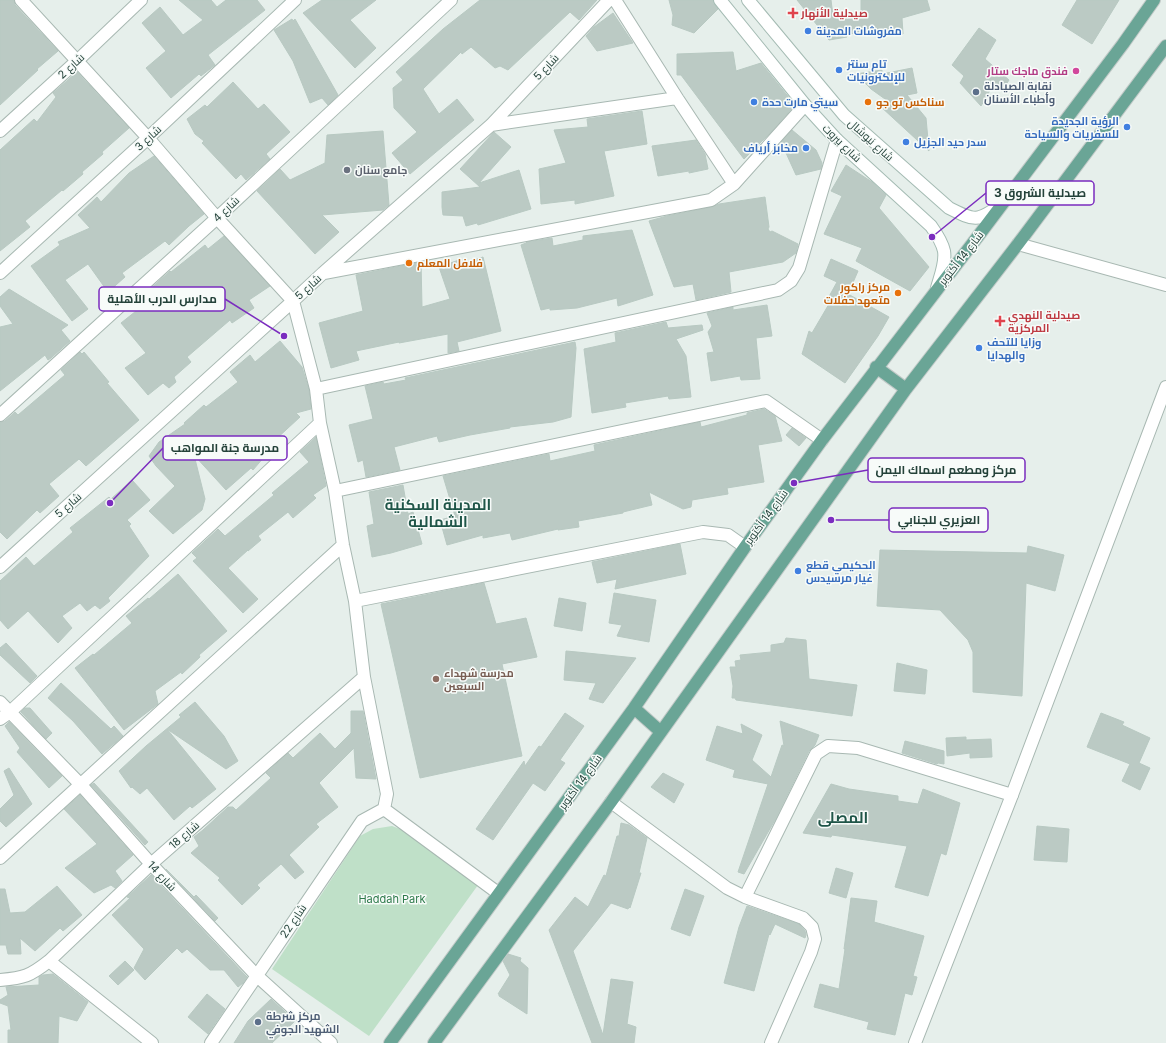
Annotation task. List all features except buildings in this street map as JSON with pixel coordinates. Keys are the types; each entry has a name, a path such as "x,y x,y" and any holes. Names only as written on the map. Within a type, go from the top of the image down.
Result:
{"main road":[{"name":"شارع 14 أكتوبر","path":"390,1043 634,708 745,546 822,440 1123,44 1154,0"},
{"path":"434,1043 611,802 906,389 1018,244 1166,46"},
{"path":"876,368 906,389"},
{"path":"634,708 661,732"}],"street":[{"path":"21,0 148,138 217,218 293,301 316,389 320,423 335,491 343,546 355,601 364,677 388,794 384,809 498,893"},
{"name":"شارع 2","path":"0,130 77,61 141,0"},
{"name":"شارع 3","path":"0,273 148,138 295,0"},
{"name":"شارع 4","path":"0,416 217,218 451,0"},
{"name":"شارع 5","path":"0,567 323,273 491,125 609,0"},
{"path":"615,0 734,184"},
{"name":"شارع بيروت","path":"720,0 805,105 837,140 931,226 944,251 943,267 937,288"},
{"name":"شارع نيوشال","path":"748,0 844,115 949,208 969,218 975,218 986,214 1002,204"},
{"path":"491,125 677,98"},
{"path":"323,273 711,200 734,184 805,105"},
{"path":"316,389 778,290 791,281 799,268 837,140"},
{"path":"1018,244 1166,285"},
{"path":"915,1043 1012,795 1166,387"},
{"path":"335,491 766,401 822,440"},
{"path":"5,716 320,423"},
{"path":"355,601 703,532 728,535 745,546"},
{"path":"0,858 343,546"},
{"name":"شارع 18","path":"0,980 17,978 34,972 49,961 151,864 364,677"},
{"name":"شارع 14","path":"0,702 5,716 81,785 151,864 256,975 331,1043"},
{"path":"745,897 816,754 828,746 858,748 1012,795"},
{"path":"611,802 727,888 745,897 803,918 812,928 815,939 811,952 771,1043"},
{"name":"شارع 22","path":"211,1043 362,821 384,809"},
{"path":"49,961 152,1043"}],"green space":[{"name":"Haddah Park","path":"392,826 411,833 478,885 369,1036 272,969 360,836 373,829"}],"place":[{"name":"صيدلية الأنهار","path":"793,13"},
{"name":"مفروشات المدينة","path":"808,31"},
{"name":"تام سنتر للإلكترونيات","path":"839,70"},
{"name":"فندق ماجك ستار","path":"1076,71"},
{"name":"نقابة الصيادلة وأطباء الأسنان","path":"976,92"},
{"name":"سيتي مارت حدة","path":"754,102"},
{"name":"سناكس تو جو","path":"868,102"},
{"name":"الرؤية الجديدة للسفريات والسياحة","path":"1127,127"},
{"name":"سدر حيد الجزيل","path":"906,142"},
{"name":"مخابز أرياف","path":"806,148"},
{"name":"جامع سنان","path":"347,170"},
{"name":"صيدلية الشروق 3","path":"932,237"},
{"name":"فلافل المعلم","path":"409,263"},
{"name":"مركز راكور متعهد حفلات","path":"898,293"},
{"name":"صيدلية النهدي المركزية","path":"1000,321"},
{"name":"مدارس الدرب الأهلية","path":"284,336"},
{"name":"وزايا للتحف والهدايا","path":"979,348"},
{"name":"مركز ومطعم اسماك اليمن","path":"794,483"},
{"name":"مدرسة جنة المواهب","path":"110,503"},
{"name":"العزيري للجنابي","path":"831,520"},
{"name":"الحكيمي قطع غيار مرسيدس","path":"798,571"},
{"name":"مدرسة شهداء السبعين","path":"436,679"},
{"name":"مركز شرطة الشهيد الجوفي","path":"258,1022"}],"district":[{"name":"المدينة السكنية الشمالية","path":"438,514"},
{"name":"المصلى","path":"843,818"}]}
